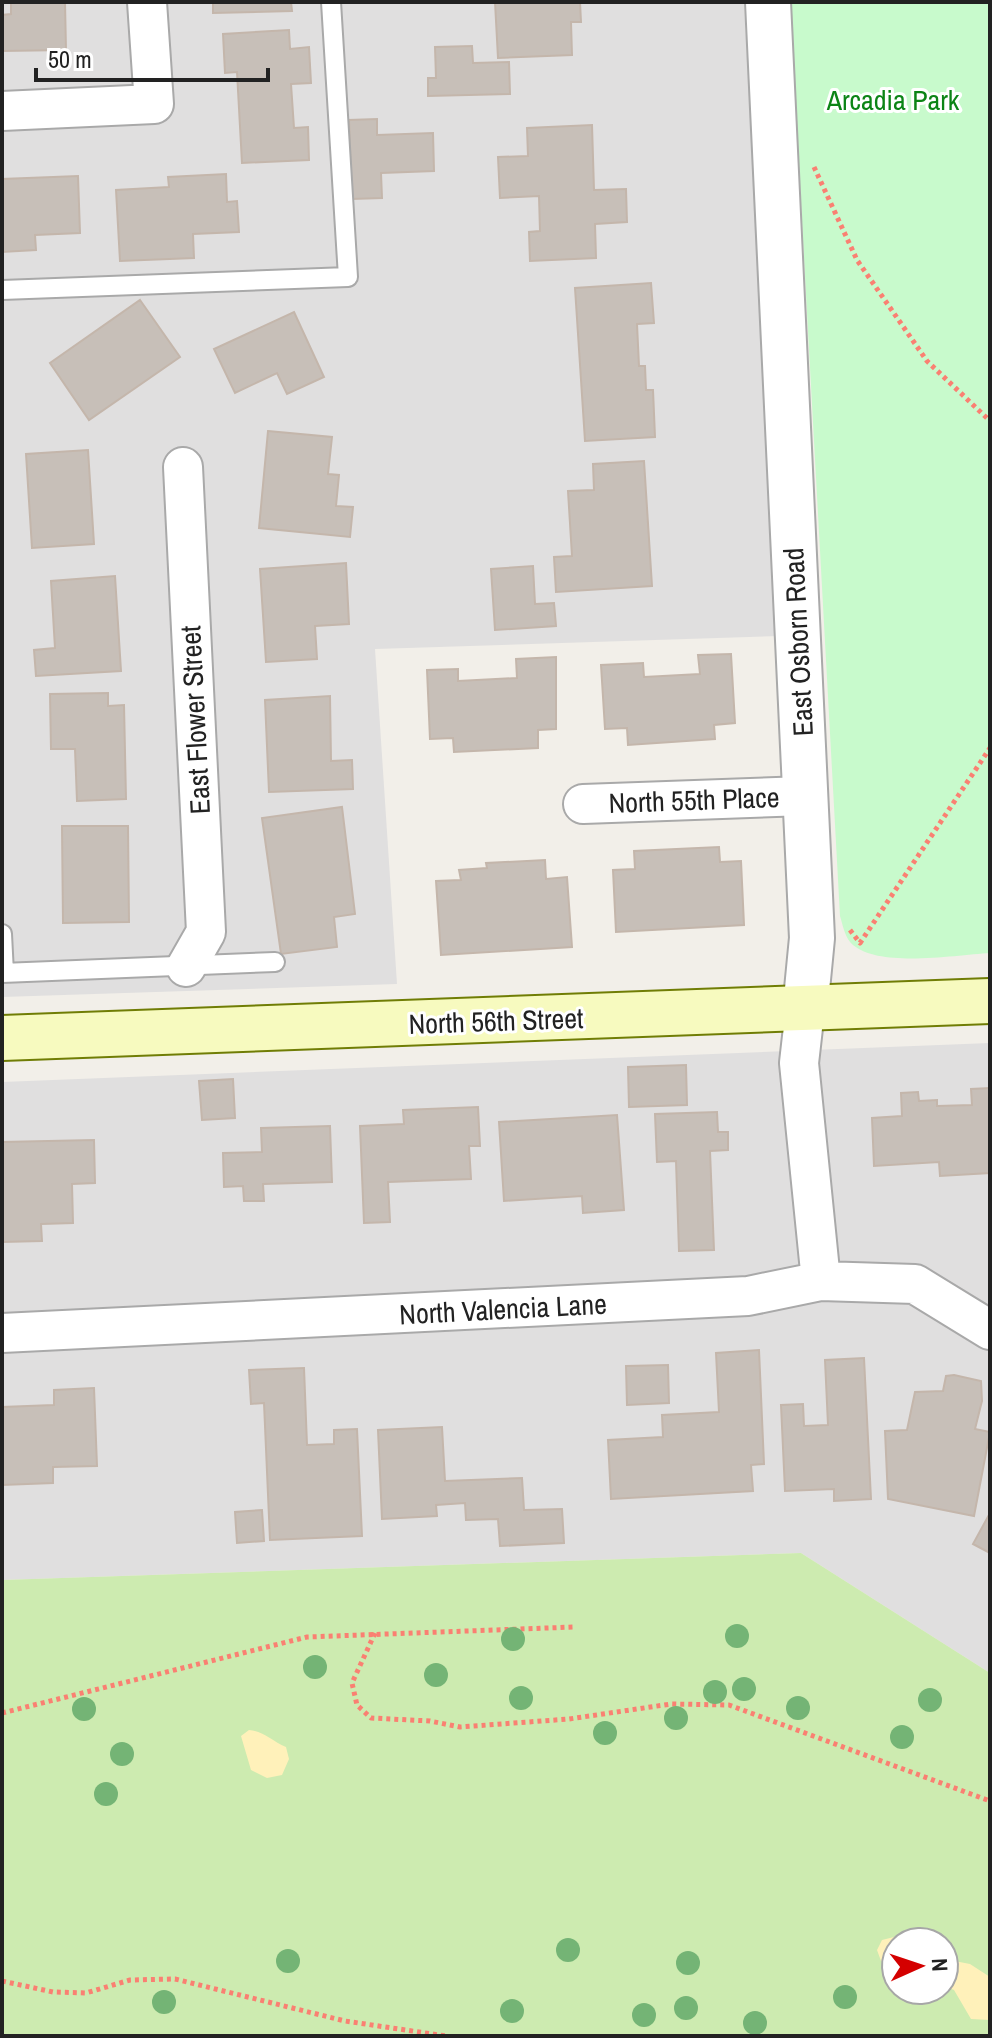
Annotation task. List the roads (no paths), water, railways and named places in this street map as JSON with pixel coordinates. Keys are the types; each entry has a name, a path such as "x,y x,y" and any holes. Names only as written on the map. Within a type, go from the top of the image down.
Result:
{"main road":[{"name":"North 56th Street","path":"2,1038 990,1001"}],"street":[{"path":"2,111 154,104 147,2"},
{"name":"East Osborn Road","path":"768,2 812,938 799,1063 821,1281"},
{"name":"East Flower Street","path":"183,467 206,932 186,967"},
{"name":"North 55th Place","path":"583,804 805,796"},
{"name":"North Valencia Lane","path":"2,1333 748,1296 821,1281 915,1284 990,1330"}],"lane":[{"path":"2,290 348,277 331,2"},
{"path":"2,934 3,973 275,962"}],"park label":[{"name":"Arcadia Park","path":"893,100"}]}
